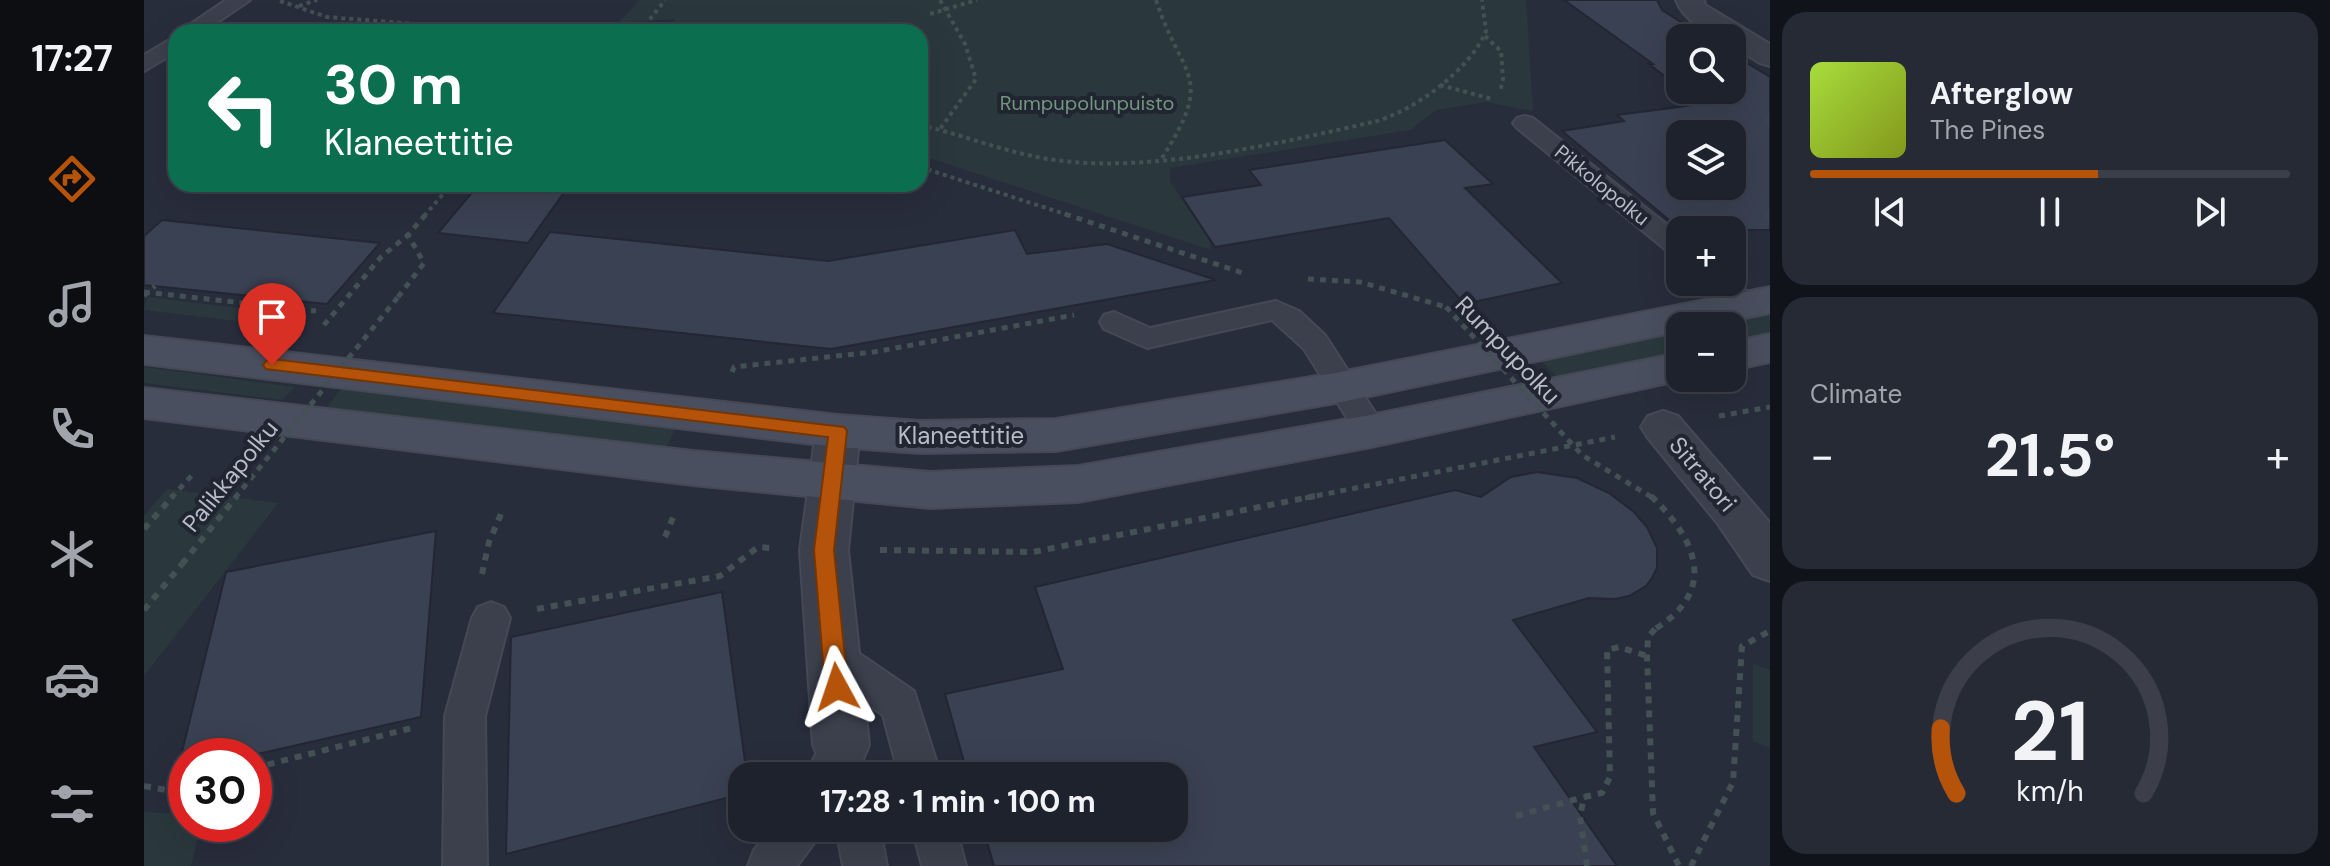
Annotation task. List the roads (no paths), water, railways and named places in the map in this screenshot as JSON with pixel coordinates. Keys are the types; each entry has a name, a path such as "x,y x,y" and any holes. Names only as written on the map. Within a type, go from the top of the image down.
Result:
{"street":[{"path":"1690,0 1693,9 1770,57"},
{"name":"Klaneettitie","path":"144,350 838,431 919,437 1056,435 1341,387 1742,296"},
{"path":"1746,353 1770,348"},
{"path":"144,403 830,483 930,490 1078,484 1371,431 1666,370"},
{"name":"Sitratori","path":"1663,427 1735,511 1770,561"},
{"path":"838,431 824,550 834,658 838,762"}],"lane":[{"path":"202,24 240,0"},
{"path":"144,65 168,48"},
{"name":"Pikkolopolku","path":"1525,123 1666,237"},
{"path":"1114,322 1147,338 1276,310 1297,321 1315,338 1341,387 1371,431"},
{"path":"465,866 465,716 491,618"},
{"path":"834,658 900,704 916,762"},
{"path":"770,866 788,842"},
{"path":"861,842 865,866"},
{"path":"938,842 944,866"}],"park label":[{"name":"Rumpupolunpuisto","path":"1087,103"}]}
